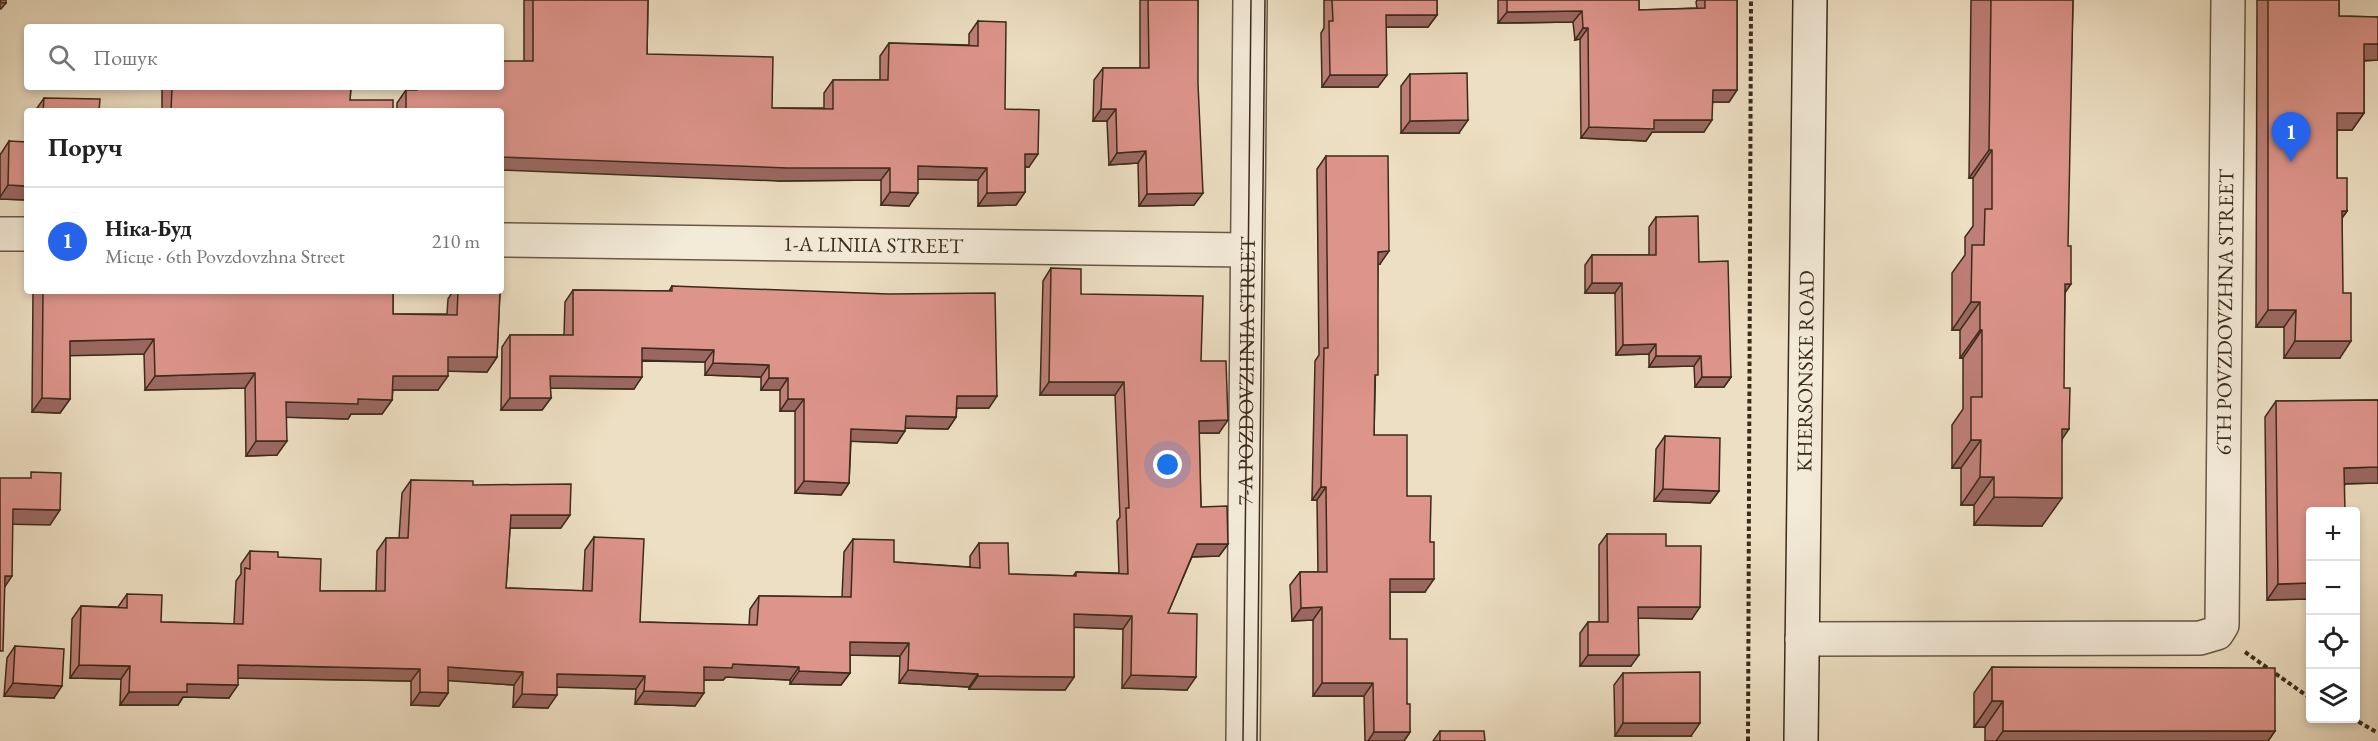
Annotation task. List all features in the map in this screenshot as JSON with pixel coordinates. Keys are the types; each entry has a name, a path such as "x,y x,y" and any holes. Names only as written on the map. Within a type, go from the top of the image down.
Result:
{"street":[{"name":"7-A POZDOVZHNIA STREET","path":"1242,741 1250,0"},
{"name":"KHERSONSKE ROAD","path":"1801,741 1810,0"},
{"name":"6TH POVZDOVZHNA STREET","path":"2219,629 2228,0"},
{"path":"0,234 24,234"},
{"name":"1-A LINIIA STREET","path":"504,240 1246,249"},
{"path":"1802,639 2200,638 2219,629"}],"path":[{"path":"1749,741 1751,0"},
{"path":"2219,629 2306,695"},
{"path":"2360,723 2378,733"}],"building":[{"path":"533,0 648,0 647,54 773,57 772,108 833,109 833,80 888,80 889,43 978,46 978,21 1006,22 1005,109 1039,110 1038,154 1025,154 1025,192 987,193 987,168 918,166 918,193 890,192 890,168 787,168 504,157 504,108 406,108 406,90 504,90 504,61 533,61"},
{"path":"1148,0 1198,0 1198,84 1203,193 1147,194 1146,151 1117,153 1116,109 1101,109 1103,68 1149,68"},
{"path":"1332,0 1437,0 1437,15 1386,15 1387,75 1330,75 1329,21 1333,21"},
{"path":"1507,0 1639,0 1639,10 1705,8 1705,0 1737,0 1737,90 1713,90 1712,120 1654,120 1654,129 1589,127 1588,28 1583,28 1582,11 1507,12"},
{"path":"1991,0 2073,0 2068,246 2071,246 2071,284 2065,284 2064,388 2070,388 2069,429 2062,429 2062,498 1994,497 1994,477 1980,477 1981,440 1971,440 1971,397 1982,397 1980,302 1971,302 1972,245 1984,245 1985,209 1992,209 1992,150 1989,150"},
{"path":"2268,0 2339,0 2339,16 2378,17 2378,44 2364,44 2364,113 2337,113 2337,178 2347,178 2347,211 2342,211 2343,293 2351,293 2351,341 2295,341 2296,310 2268,310"},
{"path":"1467,73 1468,120 1410,121 1410,74"},
{"path":"172,90 351,90 350,100 393,100 393,108 171,108"},
{"path":"44,98 100,99 99,108 43,108"},
{"path":"9,141 24,142 24,186 8,185"},
{"path":"1326,156 1388,156 1389,251 1378,252 1378,375 1375,375 1374,435 1407,435 1407,496 1431,496 1430,542 1434,542 1434,579 1390,579 1390,639 1407,639 1407,704 1410,704 1410,732 1374,732 1373,683 1322,683 1322,607 1301,608 1300,572 1327,572 1326,487 1321,487 1324,348 1328,348"},
{"path":"1698,216 1699,262 1728,261 1731,377 1702,377 1701,356 1656,356 1656,344 1623,345 1622,283 1592,283 1592,255 1656,255 1656,217"},
{"path":"1051,268 1081,269 1081,294 1203,296 1201,361 1226,361 1228,420 1199,421 1201,507 1227,506 1228,544 1197,544 1168,613 1197,614 1196,677 1131,675 1132,616 1074,614 1074,677 978,676 978,674 908,670 909,643 850,642 850,673 799,671 799,667 733,664 732,668 704,667 704,693 644,691 645,676 557,674 557,695 522,694 523,672 448,667 448,693 420,692 420,669 238,665 238,685 187,684 187,692 129,692 130,666 79,665 81,606 127,608 127,594 162,595 161,622 243,624 245,568 250,569 250,551 278,552 278,557 321,559 320,591 385,591 386,538 408,538 411,480 473,481 473,485 571,484 570,515 511,515 506,588 592,591 594,537 644,539 640,622 757,625 759,596 851,597 853,539 894,540 894,562 980,568 979,543 1008,543 1009,574 1076,576 1076,572 1128,574 1126,508 1129,508 1124,382 1049,382"},
{"path":"672,286 888,294 995,293 997,396 957,396 956,417 906,416 905,431 851,429 849,483 804,481 804,399 788,399 788,378 769,378 769,365 713,363 714,350 642,348 642,377 550,376 551,398 510,398 510,335 573,335 573,290 672,291"},
{"path":"43,294 393,294 393,314 457,315 458,294 500,294 497,357 448,357 448,376 393,376 392,400 358,399 358,404 286,402 287,441 256,441 255,373 155,376 154,339 70,341 70,399 42,398"},
{"path":"2378,400 2378,467 2344,468 2345,507 2306,507 2306,583 2278,584 2276,401"},
{"path":"1665,436 1720,438 1719,491 1663,489"},
{"path":"31,472 61,473 60,510 13,509 12,576 5,576 3,651 0,651 0,478 31,478"},
{"path":"1607,534 1666,534 1666,546 1701,546 1700,607 1638,607 1639,655 1588,655 1588,622 1608,622"},
{"path":"15,646 64,649 62,686 13,683"},
{"path":"1992,667 2275,668 2275,731 2003,731 2003,701 1992,701"},
{"path":"1700,672 1700,723 1623,723 1623,673"},
{"path":"1440,731 1484,731 1485,741 1440,741"}],"tram line":[{"path":"1243,741 1251,0"},
{"path":"1257,741 1265,0"}],"place":[{"name":"Ніка-Буд","path":"2291,162"}]}
